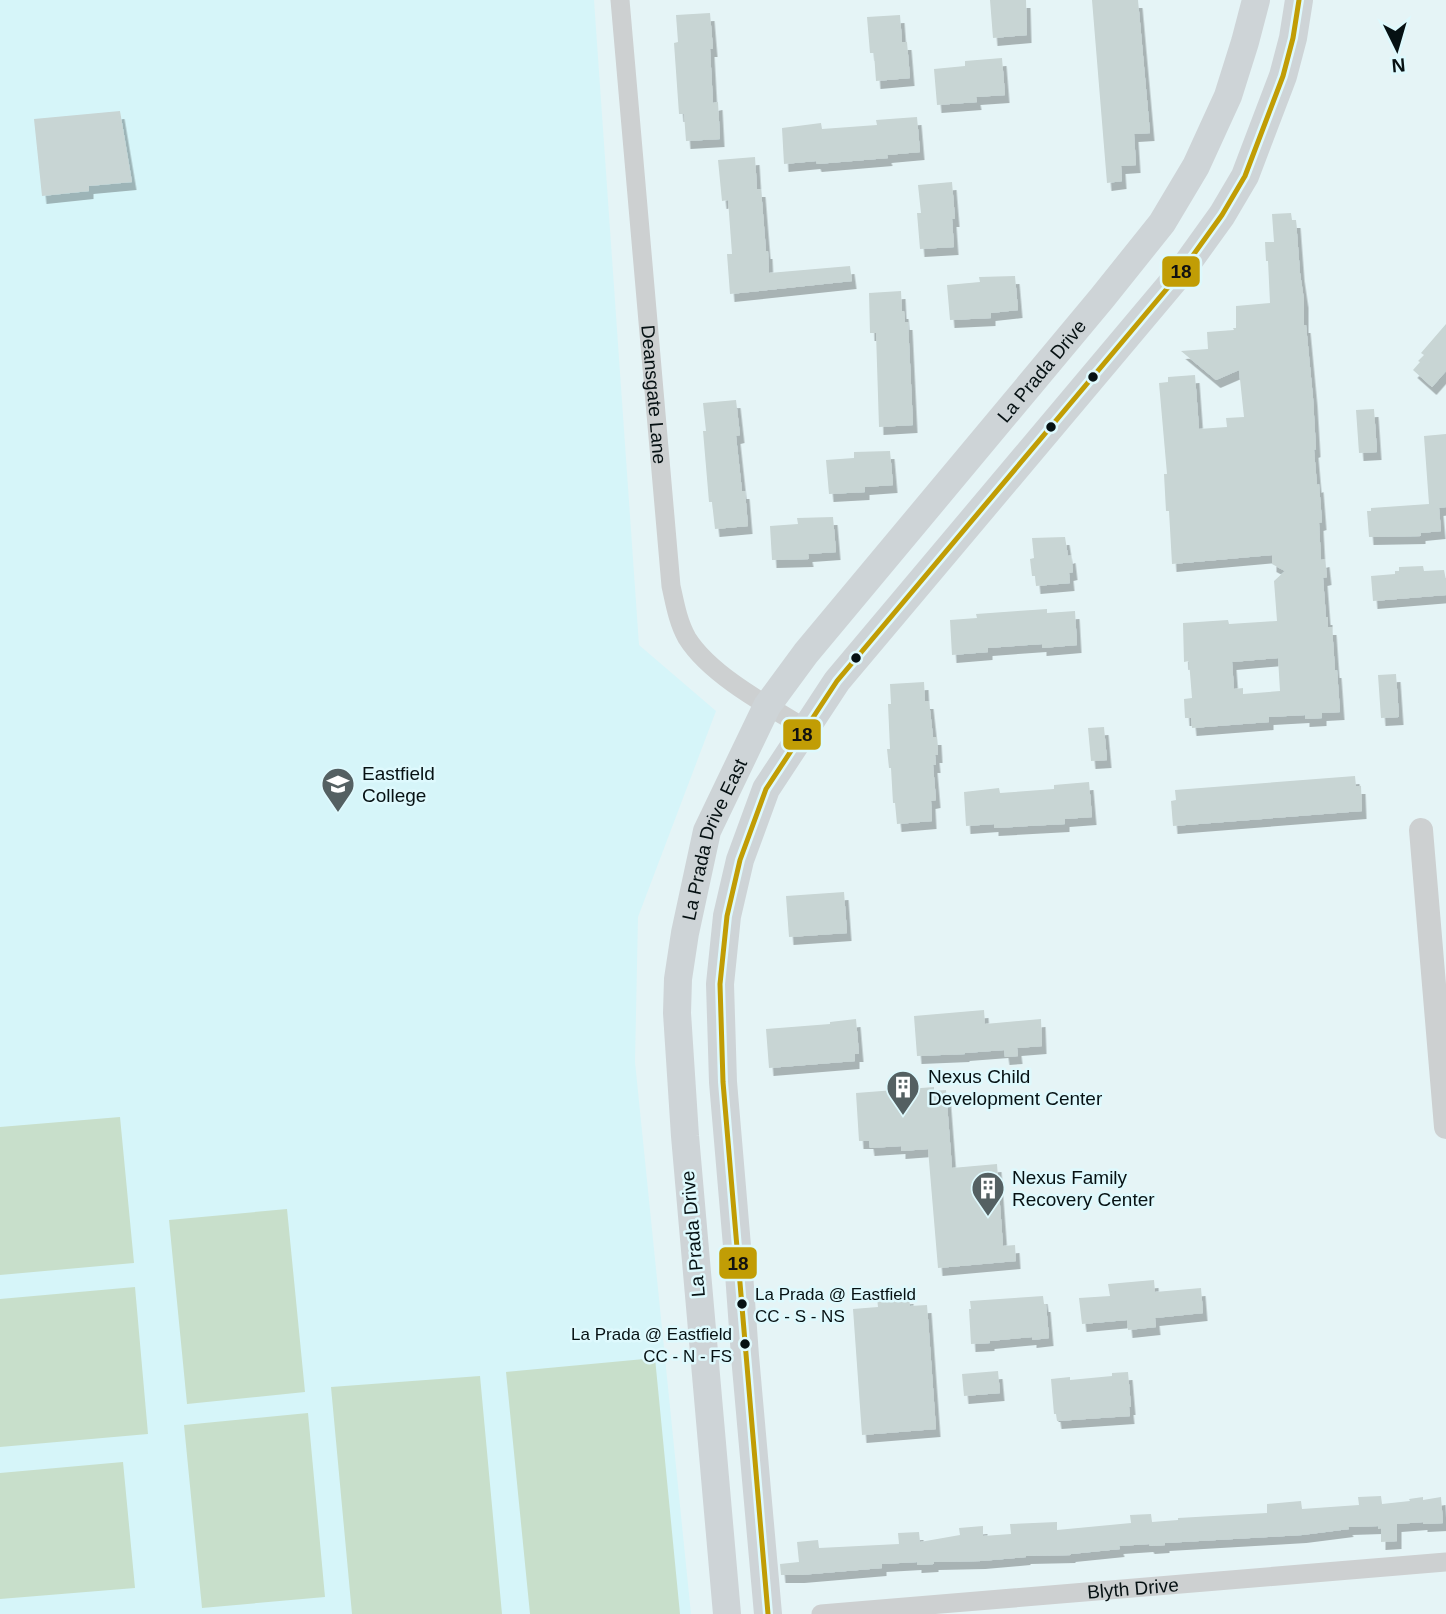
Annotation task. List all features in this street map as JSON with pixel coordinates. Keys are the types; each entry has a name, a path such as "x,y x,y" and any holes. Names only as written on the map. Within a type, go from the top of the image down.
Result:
{"main road":[{"name":"La Prada Drive","path":"767,706 813,643 1162,223 1196,166 1228,96 1255,0"},
{"path":"768,1614 723,1082 720,984 727,916 740,860 766,789 837,681 1181,272 1222,215 1245,176 1283,76 1299,0"},
{"path":"1084,320 1118,348"},
{"name":"La Prada Drive East","path":"678,979 707,831 767,706"},
{"name":"La Prada Drive","path":"678,979 677,1013 685,1136 727,1614"},
{"path":"678,979 720,984"},
{"path":"695,1249 737,1246"}],"street":[{"name":"Deansgate Lane","path":"620,0 671,586 677,615 686,636 714,668 767,706 805,728"},
{"path":"1421,830 1446,1127"},
{"name":"Blyth Drive","path":"821,1614 1446,1562"}],"shaded area":[{"name":"Eastfield College","path":"0,0 594,0 639,645 716,711 638,917 635,1062 691,1614 0,1614"}],"green space":[{"path":"120,1117 134,1263 0,1275 0,1127"},
{"path":"287,1209 305,1392 187,1404 169,1220"},
{"path":"135,1287 148,1434 0,1447 0,1299"},
{"path":"655,1358 680,1614 530,1614 506,1372"},
{"path":"480,1376 502,1614 352,1614 331,1387"},
{"path":"308,1413 325,1597 202,1608 184,1425"},
{"path":"123,1462 135,1588 0,1599 0,1473"}],"building":[{"path":"990,0 1026,0 1027,35 993,38"},
{"path":"1092,0 1138,0 1150,133 1134,134 1136,165 1121,166 1122,181 1107,183"},
{"path":"710,13 713,103 718,102 720,139 686,141 684,114 679,114 674,43 678,42 676,15"},
{"path":"900,15 902,42 907,42 910,78 876,81 867,17"},
{"path":"1002,58 1005,95 976,97 977,102 937,105 934,69 965,66 965,61"},
{"path":"120,111 132,182 89,186 89,191 42,196 34,119"},
{"path":"917,117 920,152 887,155 888,158 784,164 782,128 821,123 822,129 877,125 876,120"},
{"path":"755,157 757,189 761,189 769,273 850,266 852,281 730,294 727,254 732,254 728,200 722,201 718,160"},
{"path":"952,182 954,247 920,249 917,213 921,213 918,185"},
{"path":"1291,213 1292,220 1296,220 1313,398 1314,450 1322,522 1319,523 1321,560 1325,559 1327,577 1323,578 1326,617 1328,627 1332,627 1340,712 1322,713 1322,718 1305,719 1305,715 1269,717 1269,722 1192,728 1191,718 1185,718 1184,699 1192,698 1189,661 1184,662 1183,623 1277,621 1274,581 1285,571 1272,564 1272,555 1172,564 1169,511 1166,511 1164,474 1167,474 1159,383 1168,382 1168,377 1195,375 1199,429 1227,427 1226,418 1244,417 1239,370 1216,380 1181,351 1208,349 1207,332 1234,330 1236,306 1270,303 1265,242 1274,242 1272,214","holes":["1278,658 1280,691 1243,694 1243,688 1234,689 1232,662"]},
{"path":"1015,276 1018,310 991,313 991,318 950,320 947,285 980,282 979,277"},
{"path":"901,291 902,311 905,322 908,322 913,425 879,427 876,333 870,333 869,293"},
{"path":"1446,324 1446,371 1432,387 1413,370 1424,355 1421,353"},
{"path":"736,400 740,435 736,436 748,526 715,529 712,502 709,502 703,403"},
{"path":"1374,409 1377,452 1359,453 1356,410"},
{"path":"1446,434 1446,507 1439,508 1441,531 1421,533 1421,536 1369,537 1367,511 1371,511 1371,508 1429,504 1424,436"},
{"path":"890,451 893,485 865,487 865,492 829,494 826,460 854,458 854,452"},
{"path":"833,517 836,552 808,554 809,559 772,560 770,526 798,524 797,518"},
{"path":"1065,537 1073,572 1069,573 1070,583 1036,586 1030,559 1034,558 1032,538"},
{"path":"1423,566 1424,571 1444,570 1446,595 1373,601 1371,576 1395,574 1399,567"},
{"path":"1047,609 1047,613 1075,611 1077,645 1042,648 1042,644 988,648 988,652 952,655 950,620 977,618 976,614"},
{"path":"1396,674 1399,717 1381,718 1378,675"},
{"path":"924,682 933,737 937,737 938,755 935,755 936,765 933,765 936,800 931,801 932,821 897,824 887,749 890,749 890,684"},
{"path":"1104,727 1107,760 1091,761 1088,728"},
{"path":"1355,776 1356,786 1361,786 1362,811 1173,826 1171,801 1176,800 1175,790"},
{"path":"1089,782 1092,817 1065,819 1065,824 994,828 994,824 966,826 964,792 999,788 1000,793 1054,789 1054,785"},
{"path":"844,892 847,933 789,937 786,896"},
{"path":"984,1010 985,1024 1041,1019 1042,1046 1017,1048 1018,1056 1005,1057 1004,1050 917,1056 914,1016"},
{"path":"856,1019 859,1054 855,1054 855,1061 769,1068 766,1029"},
{"path":"934,1087 934,1091 946,1090 952,1168 997,1164 1003,1246 1015,1245 1016,1261 938,1268 928,1149 901,1151 901,1146 870,1148 869,1141 859,1141 856,1093"},
{"path":"1154,1280 1155,1292 1201,1288 1203,1313 1155,1318 1156,1327 1128,1330 1127,1320 1082,1324 1079,1298 1110,1296 1108,1284"},
{"path":"909,1296 910,1306 927,1305 936,1429 862,1435 853,1309 878,1307 877,1298"},
{"path":"1043,1296 1049,1338 1032,1340 1032,1337 971,1344 970,1301"},
{"path":"998,1371 1000,1393 964,1396 962,1374"},
{"path":"1128,1372 1130,1416 1057,1421 1051,1379 1070,1377 1070,1380"},
{"path":"1381,1496 1382,1504 1423,1497 1423,1500 1441,1497 1443,1523 1397,1524 1397,1541 1381,1542 1381,1528 1378,1529 1378,1526 1348,1527 1349,1529 1302,1535 1119,1546 1120,1549 1071,1555 917,1565 917,1562 882,1564 882,1568 781,1575 780,1564 799,1562 797,1542 818,1540 819,1548 899,1544 898,1533 919,1532 920,1542 960,1535 959,1528 983,1526 983,1536 1011,1534 1010,1524 1057,1522 1057,1530 1131,1523 1130,1515 1151,1514 1152,1522 1267,1513 1267,1504 1301,1501 1302,1509 1359,1505 1358,1497"}],"transit line":[{"name":"18","path":"768,1614 723,1082 720,984 727,916 740,860 766,789 837,681 1181,272 1222,215 1245,176 1283,76 1299,0"}],"place":[{"name":"Eastfield College","path":"338,814"},
{"name":"Nexus Child Development Center","path":"903,1117"},
{"name":"Nexus Family Recovery Center","path":"988,1218"},
{"name":"La Prada @ Eastfield CC - S - NS","path":"742,1304"},
{"name":"La Prada @ Eastfield CC - N - FS","path":"745,1344"}]}
